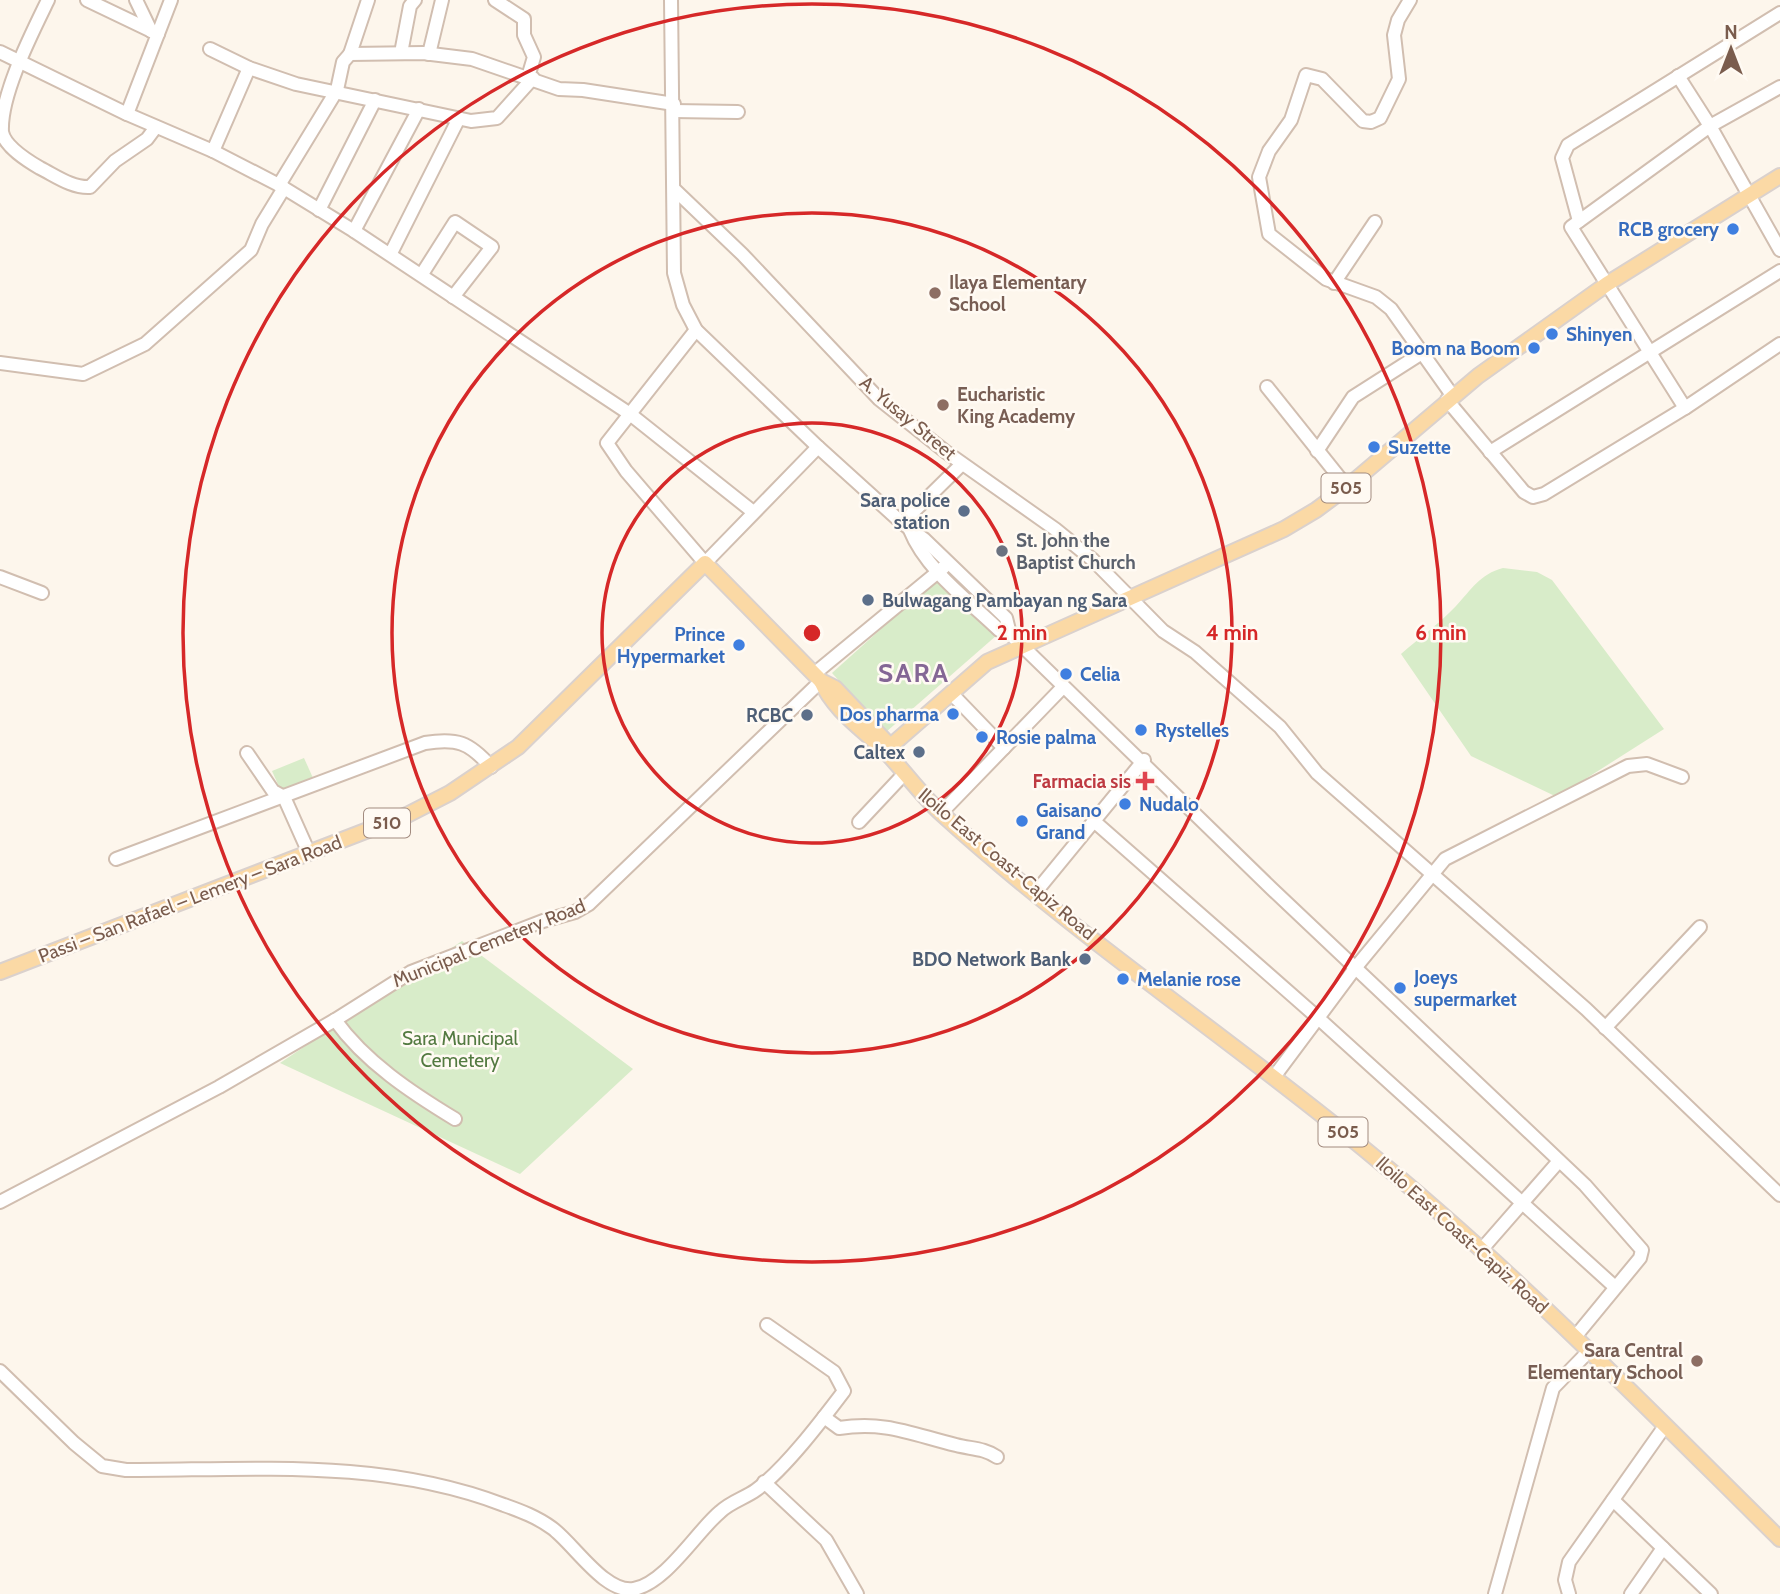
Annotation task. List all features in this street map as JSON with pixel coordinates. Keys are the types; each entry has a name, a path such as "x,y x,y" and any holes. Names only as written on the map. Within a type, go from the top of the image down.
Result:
{"main road":[{"name":"505","path":"887,748 987,662 1284,528 1316,510 1347,487 1449,397 1607,284 1780,176"},
{"path":"705,563 818,677 827,694 871,741 887,748"},
{"name":"Passi – San Rafael – Lemery – Sara Road","path":"0,972 407,815 450,793 519,747 705,563"},
{"name":"Iloilo East Coast-Capiz Road","path":"887,748 904,774 941,813 1035,893 1274,1077 1373,1156 1482,1249 1780,1539"}],"street":[{"path":"48,0 19,61 4,101 2,133 8,144 29,162 79,187 90,187 98,182 115,161 147,139 156,127"},
{"path":"88,0 155,32"},
{"path":"136,0 155,32"},
{"path":"127,114 155,32 171,0"},
{"path":"0,362 83,373 145,344 251,250 281,187 337,90 343,62 349,54 368,0"},
{"path":"401,53 410,6 415,0"},
{"path":"429,54 442,0"},
{"path":"210,49 249,68 296,84 486,121 497,118 530,78 534,57 524,35 524,19 495,0"},
{"path":"671,0 674,273 683,305 696,330 906,527 916,544 944,567 999,630 1010,634 1143,760 1602,1203 1642,1250 1640,1258 1575,1337"},
{"path":"1410,0 1398,20 1394,35 1399,79 1380,118 1371,122 1363,121 1322,79 1306,75 1291,120 1269,151 1259,177 1269,234 1334,283 1376,297 1391,309 1449,397 1524,492 1533,497 1544,494 1685,408 1780,344"},
{"path":"1579,221 1562,158 1568,145 1780,13"},
{"path":"0,52 127,114 213,151 281,187 391,253 630,414 752,511"},
{"path":"349,54 429,54 472,59 559,89 583,90 674,107 738,112"},
{"path":"213,151 249,68"},
{"path":"1678,76 1750,194 1780,250"},
{"path":"1685,408 1572,227 1710,126 1780,87"},
{"path":"319,210 375,100"},
{"path":"354,231 419,109"},
{"path":"391,253 460,118"},
{"name":"A. Yusay Street","path":"674,190 742,254 879,399 962,464 1055,528 1130,596 1163,631 1195,652 1280,727 1317,773 1605,1028 1780,1195"},
{"path":"422,274 455,222 492,247 453,297"},
{"path":"1334,283 1375,222"},
{"path":"1490,452 1780,271"},
{"path":"696,330 608,439 608,448 705,563 752,511 818,447"},
{"path":"1317,451 1353,397 1422,354"},
{"path":"1267,387 1347,487"},
{"path":"906,527 962,464"},
{"name":"Municipal Cemetery Road","path":"0,1202 219,1087 335,1020 411,972 575,912 589,904 818,677 944,567"},
{"path":"0,577 42,593"},
{"path":"941,813 1063,687"},
{"path":"951,693 1004,748"},
{"path":"116,859 425,743 460,741 491,767"},
{"path":"247,753 273,792 284,797 309,853"},
{"path":"1035,893 1143,760"},
{"path":"1274,1077 1356,967 1446,859 1628,766 1647,764 1682,776"},
{"path":"859,822 904,774"},
{"path":"1095,822 1317,1017 1615,1287"},
{"path":"1605,1028 1700,926"},
{"path":"335,1020 345,1033 393,1077 455,1119"},
{"path":"1482,1249 1559,1161"},
{"path":"0,1371 74,1443 102,1466 127,1470 340,1470 379,1473 458,1488 538,1518 555,1530 608,1583 622,1590 637,1589 655,1577 696,1540 721,1510 764,1482 824,1417 844,1391 842,1382 834,1372 766,1325"},
{"path":"1495,1594 1553,1388 1590,1352"},
{"path":"824,1417 839,1428 884,1424 956,1445 987,1450 997,1457"},
{"path":"1569,1594 1565,1580 1569,1562 1665,1426"},
{"path":"764,1482 826,1540 857,1594"},
{"path":"1613,1500 1711,1594"},
{"path":"1631,1594 1664,1548"}],"green space":[{"path":"1503,568 1537,572 1552,580 1664,729 1557,797 1471,756 1401,654 1450,612 1482,578"},
{"path":"940,576 997,635 886,732 832,673"},
{"path":"304,758 313,778 281,791 272,771"},
{"name":"Sara Municipal Cemetery","path":"462,941 633,1069 520,1174 280,1063"}],"place":[{"name":"RCB grocery","path":"1733,229"},
{"name":"Ilaya Elementary School","path":"935,293"},
{"name":"Shinyen","path":"1552,334"},
{"name":"Boom na Boom","path":"1534,348"},
{"name":"Eucharistic King Academy","path":"943,405"},
{"name":"Suzette","path":"1374,447"},
{"name":"Sara police station","path":"964,511"},
{"name":"St. John the Baptist Church","path":"1002,551"},
{"name":"Bulwagang Pambayan ng Sara","path":"868,600"},
{"name":"Prince Hypermarket","path":"739,645"},
{"name":"Celia","path":"1066,674"},
{"name":"Dos pharma","path":"953,714"},
{"name":"RCBC","path":"807,715"},
{"name":"Rystelles","path":"1141,730"},
{"name":"Rosie palma","path":"982,737"},
{"name":"Caltex","path":"919,752"},
{"name":"Farmacia sis","path":"1145,781"},
{"name":"Nudalo","path":"1125,804"},
{"name":"Gaisano Grand","path":"1022,821"},
{"name":"BDO Network Bank","path":"1085,959"},
{"name":"Melanie rose","path":"1123,979"},
{"name":"Joeys supermarket","path":"1400,988"},
{"name":"Sara Central Elementary School","path":"1697,1361"}],"district":[{"name":"SARA","path":"914,673"}]}
